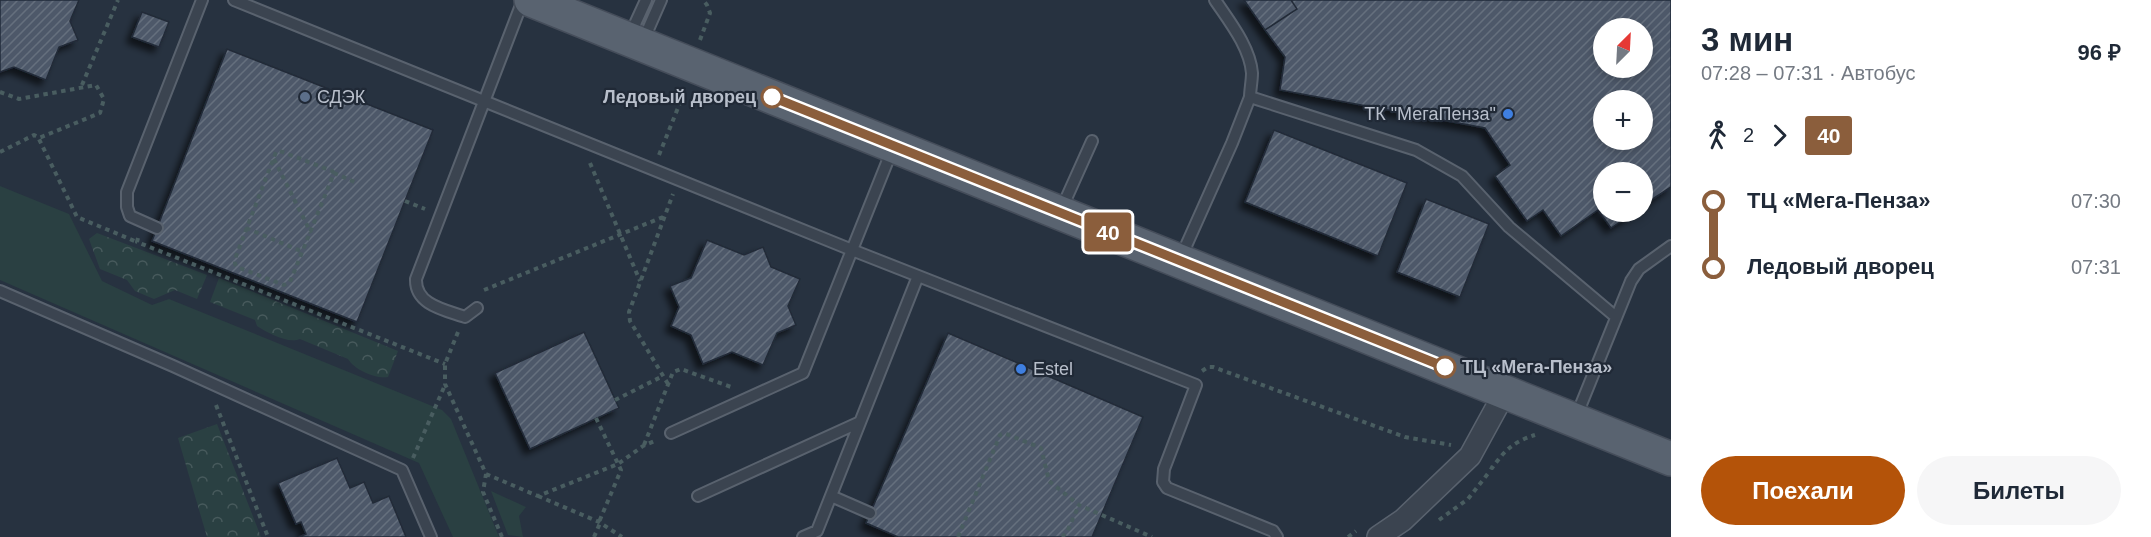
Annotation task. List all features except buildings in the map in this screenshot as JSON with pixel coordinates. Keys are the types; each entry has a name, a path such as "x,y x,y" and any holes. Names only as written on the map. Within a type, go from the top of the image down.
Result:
{"main road":[{"path":"531,0 1671,459"}],"street":[{"path":"1378,537 1403,520 1470,456 1505,392"}],"lane":[{"path":"157,228 130,216 127,207 127,192 202,0"},
{"path":"234,0 852,250 1196,385 1164,469 1163,482 1167,488 1273,531 1277,537"},
{"path":"477,308 465,317 424,301 418,293 416,279 523,0"},
{"path":"635,41 646,0"},
{"path":"635,41 661,0"},
{"path":"1180,261 1250,98 1252,73 1247,55 1215,0"},
{"path":"1250,98 1416,150 1462,176 1509,227 1616,317"},
{"path":"1060,213 1092,141"},
{"path":"671,433 803,373 894,146"},
{"path":"1575,420 1631,281 1639,269 1671,246"},
{"path":"803,537 817,531 918,276"},
{"path":"0,291 207,381 402,470 431,537"},
{"path":"698,496 860,422"},
{"path":"831,496 870,513"}],"path":[{"path":"81,86 118,0"},
{"path":"0,92 19,99 96,85 104,99 101,112 39,138"},
{"path":"0,152 34,135 39,138 77,217 445,364"},
{"path":"580,140 640,282"},
{"path":"334,173 293,279 284,285 237,267 234,260 276,152 280,150 332,171 357,183"},
{"path":"273,159 311,233"},
{"path":"668,384 629,316 678,179"},
{"path":"484,290 664,216"},
{"path":"137,242 144,222"},
{"path":"246,228 303,252"},
{"path":"411,463 445,384 445,364 458,332"},
{"path":"1196,385 1204,369 1213,367 1405,437 1451,445"},
{"path":"643,446 673,372 681,369 754,395"},
{"path":"615,400 663,376"},
{"path":"207,381 268,537"},
{"path":"445,384 486,474 483,492 502,537"},
{"path":"594,537 621,470 596,418"},
{"path":"1435,523 1468,499 1505,450 1521,439 1575,420"},
{"path":"538,496 618,464 643,446 671,433"},
{"path":"957,537 1001,434 1041,448 1049,481 1079,505 1152,537"},
{"path":"1487,465 1492,468"},
{"path":"486,474 600,522 622,537"},
{"path":"1062,537 1067,532 1079,505"}],"green space":[{"path":"0,186 69,214 102,281 152,305 169,299 442,410 451,419 499,537 453,537 419,463 0,280"},
{"path":"97,233 207,275 197,299 175,290 154,299 135,291 127,280 100,269 89,239"},
{"path":"219,278 398,351 388,377 377,377 366,373 355,367 348,359 300,339 290,340 278,337 257,326 255,320 210,302"},
{"path":"217,424 261,537 207,537 178,438"},
{"path":"491,491 526,507 519,516 523,537 508,535"}],"bus line":[{"name":"40","path":"772,97 1445,367"}],"place":[{"name":"СДЭК","path":"305,97"},
{"name":"Ледовый дворец","path":"772,97"},
{"name":"ТК \"МегаПенза\"","path":"1508,114"},
{"name":"ТЦ «Мега-Пенза»","path":"1445,367"},
{"name":"Estel","path":"1021,369"}]}
